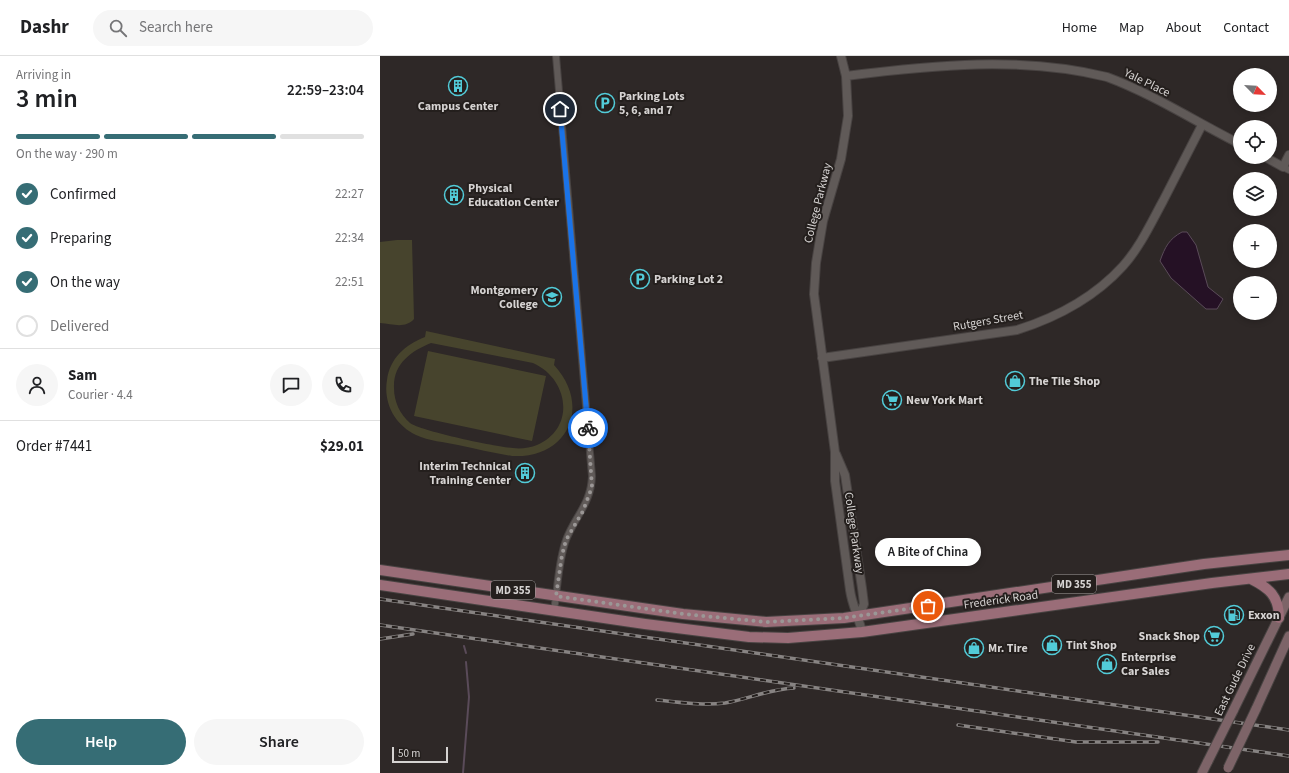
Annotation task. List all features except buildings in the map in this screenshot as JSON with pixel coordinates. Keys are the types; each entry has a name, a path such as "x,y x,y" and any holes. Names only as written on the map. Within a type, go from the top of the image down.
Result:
{"main road":[{"name":"Frederick Road","path":"556,596 646,609 766,622 810,621 859,616 1204,564 1289,555"},
{"name":"MD 355","path":"380,570 556,596"},
{"name":"Frederick Road","path":"554,610 645,624 749,637 796,638 862,632 1289,574"},
{"path":"1251,579 1268,588 1274,594 1278,604 1279,618"},
{"name":"MD 355","path":"380,585 554,610"},
{"name":"East Gude Drive","path":"1202,773 1289,597"},
{"path":"1227,771 1289,636"}],"street":[{"path":"554,610 562,555 566,540 589,498 592,476 556,56"},
{"name":"College Parkway","path":"841,56 846,76 848,116 841,159 823,221 816,263 814,294 835,452 835,481 850,595 859,616 862,632"},
{"name":"Yale Place","path":"846,76 972,59 1003,58 1039,60 1076,67 1107,77 1136,90 1233,140"},
{"name":"Rutgers Street","path":"822,358 1017,330 1045,321 1077,305 1103,285 1134,253 1202,125"},
{"path":"1277,163 1286,168 1289,155"},
{"name":"College Parkway","path":"835,452 845,475 864,604 859,616"}],"shaded area":[{"path":"1182,232 1187,232 1196,245 1208,287 1223,299 1217,309 1206,309 1171,278 1160,261 1168,244"},
{"path":"412,240 414,319 403,325 380,323 380,242"},
{"path":"426,331 555,359 554,365 565,381 571,397 572,413 568,427 560,439 548,449 531,455 512,456 431,440 409,431 402,425 392,412 387,397 387,380 391,365 400,353 411,344 425,337","holes":["431,343 533,363 545,370 554,380 560,391 563,404 562,416 558,427 550,437 531,447 516,448 491,445 428,430 410,423 403,416 395,398 394,380 400,365 410,354"]},
{"path":"428,351 546,376 532,441 414,416"}],"waterway":[{"path":"464,646 466,653"},
{"path":"463,773 469,697 466,662"}],"railway":[{"path":"380,599 1289,730"},
{"path":"380,625 1289,756"},
{"path":"380,639 413,634"},
{"path":"657,700 716,704 776,690 794,688"},
{"path":"958,725 1076,742 1158,742"}],"way so far":[{"path":"588,428 592,487 583,511 566,540 562,555 556,596 683,614 766,622 844,618 928,606"}],"place":[{"name":"Campus Center","path":"458,86"},
{"name":"Parking Lots 5, 6, and 7","path":"605,103"},
{"name":"Physical Education Center","path":"454,195"},
{"name":"Parking Lot 2","path":"640,279"},
{"name":"Montgomery College","path":"552,297"},
{"name":"The Tile Shop","path":"1015,381"},
{"name":"New York Mart","path":"892,400"},
{"name":"Interim Technical Training Center","path":"525,473"},
{"name":"A Bite of China","path":"928,606"},
{"name":"Exxon","path":"1234,615"},
{"name":"Snack Shop","path":"1214,636"},
{"name":"Tint Shop","path":"1052,645"},
{"name":"Mr. Tire","path":"974,648"},
{"name":"Enterprise Car Sales","path":"1107,664"}],"route":[{"path":"560,109 588,428"}]}
